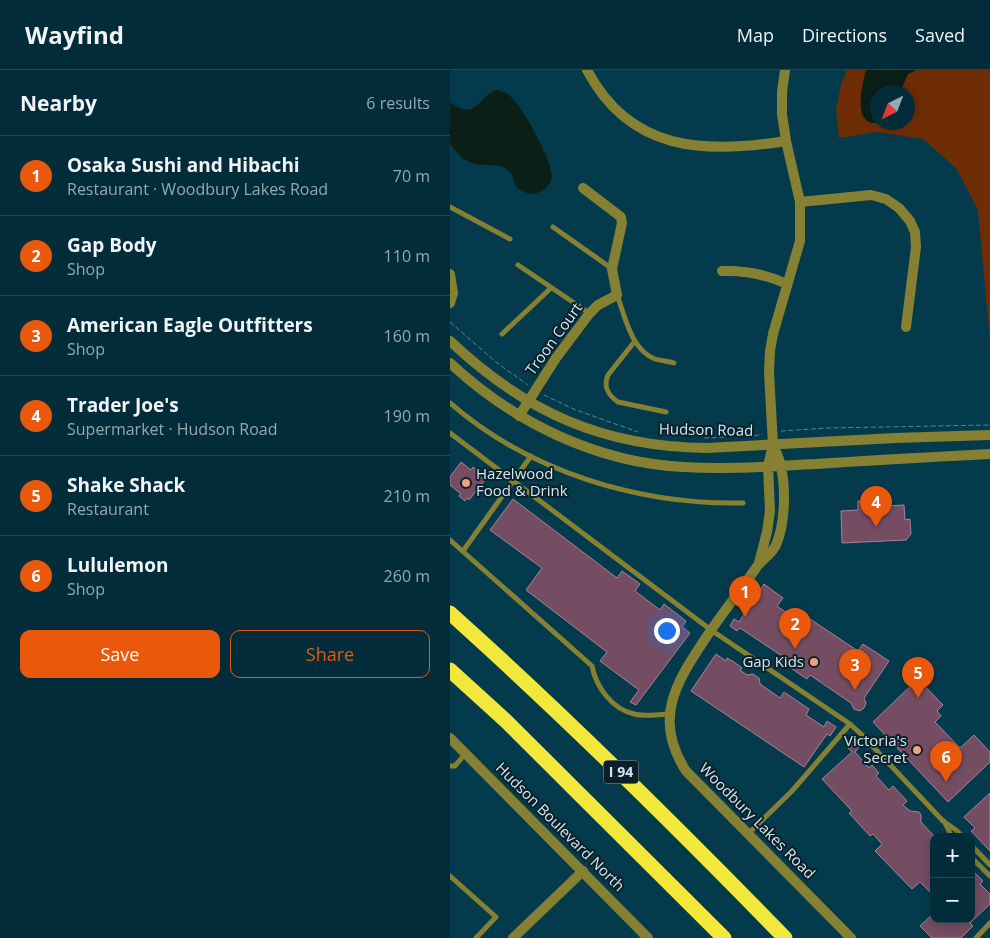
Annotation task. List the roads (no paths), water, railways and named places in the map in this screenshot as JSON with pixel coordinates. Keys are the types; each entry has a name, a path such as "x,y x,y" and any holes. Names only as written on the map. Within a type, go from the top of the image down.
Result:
{"highway":[{"name":"I 94","path":"450,613 609,760 785,938"},
{"path":"450,670 506,720 724,938"}],"street":[{"path":"587,70 604,96 623,117 641,128 668,140 693,146 726,148 751,147 786,141"},
{"path":"759,564 770,511 768,466 773,446 769,372 770,351 773,334 800,241 800,202 782,114 785,70"},
{"path":"583,188 622,217 612,269 617,295"},
{"path":"800,202 871,195 886,199 899,208 910,221 915,232 916,247 906,327"},
{"path":"722,271 743,270 772,277 787,284"},
{"path":"450,274 454,293 450,304"},
{"name":"Troon Court","path":"519,416 556,358 590,314 598,305 617,295"},
{"name":"Hudson Road","path":"450,341 483,371 528,402 583,428 635,442 682,448 773,446 896,438 990,435"},
{"path":"450,363 486,394 541,428 584,446 630,459 682,467 708,468 781,466 990,454"},
{"name":"Woodbury Lakes Road","path":"773,446 781,466 783,514 775,548 759,564 711,630 681,676 672,700 670,728 678,758 696,783 851,938"},
{"name":"Hudson Boulevard North","path":"450,738 648,938"},
{"path":"513,938 583,871"}],"lane":[{"path":"450,207 510,239"},
{"path":"553,227 612,269"},
{"path":"518,266 590,314"},
{"path":"502,334 551,288"},
{"path":"617,295 635,341 645,353 654,358 674,363"},
{"path":"635,341 608,375 606,389 618,402 666,412"},
{"path":"450,403 492,434 531,456 575,475 632,492 700,502 743,503"},
{"path":"450,433 711,630 850,724 943,821 958,833"},
{"path":"462,551 531,456"},
{"path":"450,540 592,666 595,680 603,693 623,710 635,715 670,714"},
{"path":"748,834 792,791 850,724"},
{"path":"450,766 455,766 466,754"},
{"path":"943,821 950,833"},
{"path":"975,849 990,865"},
{"path":"975,860 990,876"},
{"path":"450,876 496,917 476,938"},
{"path":"976,938 990,923"}],"place":[{"name":"Hazelwood Food & Drink","path":"466,483"},
{"name":"Trader Joe's","path":"876,527"},
{"name":"Osaka Sushi and Hibachi","path":"745,617"},
{"name":"Gap Body","path":"795,649"},
{"name":"Gap Kids","path":"814,662"},
{"name":"American Eagle Outfitters","path":"855,690"},
{"name":"Shake Shack","path":"918,698"},
{"name":"Victoria's Secret","path":"917,750"},
{"name":"Lululemon","path":"946,782"}]}
